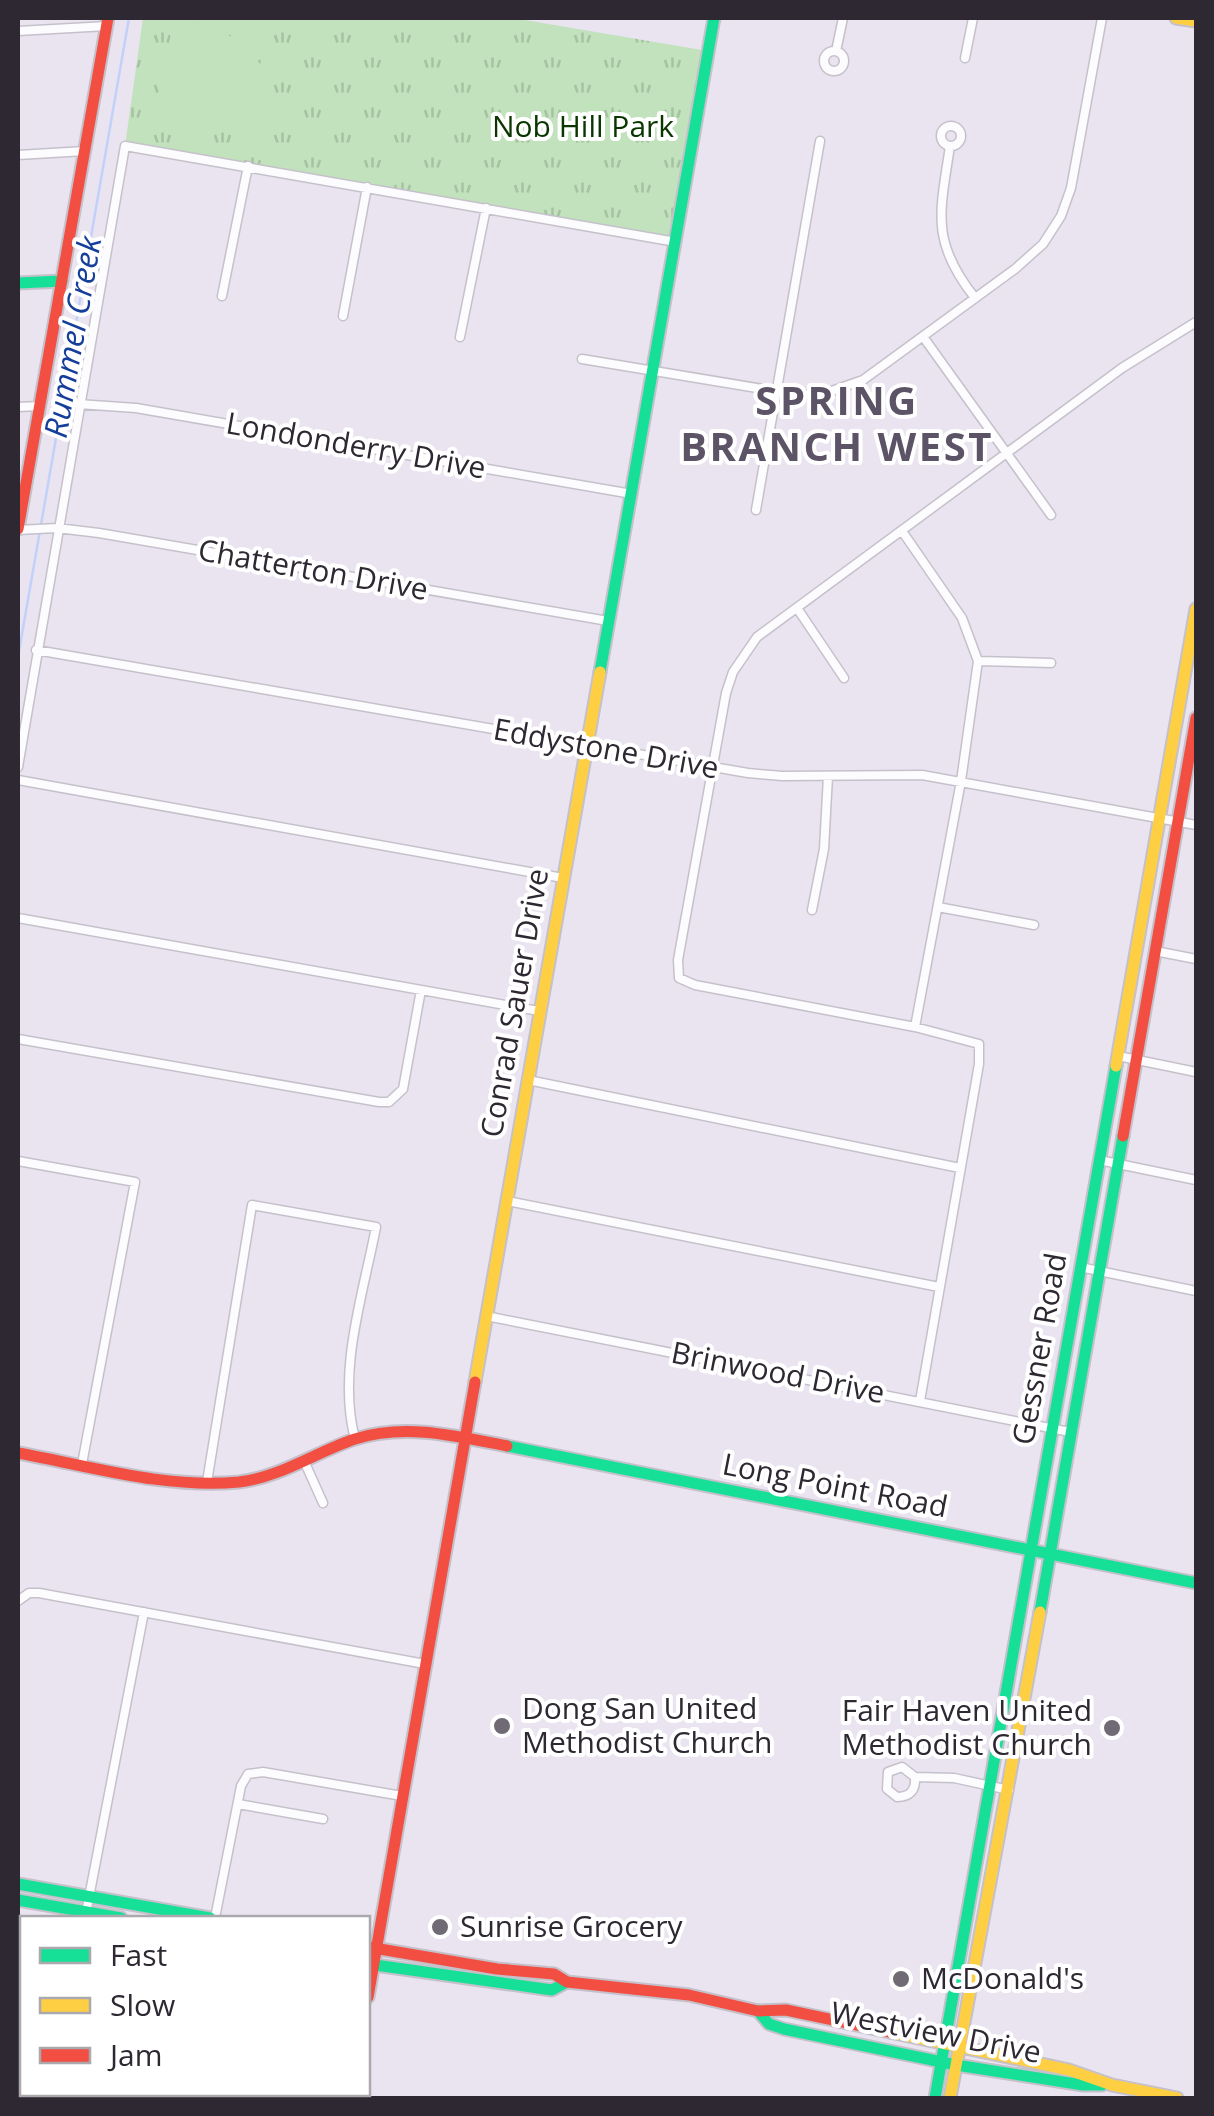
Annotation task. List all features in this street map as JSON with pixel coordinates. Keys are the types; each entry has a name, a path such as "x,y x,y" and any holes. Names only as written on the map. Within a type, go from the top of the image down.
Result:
{"main road":[{"name":"Conrad Sauer Drive","path":"370,1964 714,18"},
{"path":"1176,18 1196,22"},
{"path":"22,530 108,22"},
{"path":"18,283 62,280"},
{"name":"Gessner Road","path":"935,2098 1196,609"},
{"name":"Gessner Road","path":"950,2098 1009,1790 1196,718"},
{"name":"Long Point Road","path":"18,1453 177,1481 239,1482 305,1463 355,1439 436,1432 1196,1583"},
{"path":"18,1884 201,1916"},
{"path":"18,1900 86,1915"},
{"path":"969,1901 988,1905"},
{"name":"Westview Drive","path":"372,1948 554,1974 567,1982 689,1995 758,2012 772,2008 1070,2070 1112,2085 1177,2098"},
{"name":"Westview Drive","path":"370,1964 552,1990 567,1982"},
{"path":"952,2010 966,2013"},
{"name":"Westview Drive","path":"758,2012 769,2024 784,2029 956,2065 1112,2085"}],"street":[{"path":"836,51 843,18"},
{"path":"965,58 972,18"},
{"path":"582,360 776,393 823,394 848,387 924,338 1031,256 1061,216 1076,171 1102,18"},
{"path":"18,31 108,22"},
{"path":"756,510 820,140"},
{"path":"18,767 125,146 676,242"},
{"path":"950,146 942,199 942,240 955,272 976,298"},
{"path":"18,154 84,151"},
{"path":"222,296 248,166"},
{"path":"343,316 367,187"},
{"path":"460,337 486,208"},
{"path":"920,1401 979,1064 979,1044 915,1027 695,986 679,978 678,960 726,692 733,672 757,637 1134,360 1196,322"},
{"path":"924,338 1051,514"},
{"name":"Londonderry Drive","path":"78,404 136,408 632,494"},
{"path":"18,407 40,406"},
{"name":"Chatterton Drive","path":"22,530 57,528 99,533 608,621"},
{"path":"902,531 962,618 978,660 961,781 915,1027"},
{"path":"797,608 844,678"},
{"name":"Eddystone Drive","path":"36,650 713,768 782,776 892,773 961,781 1196,825"},
{"path":"978,660 1050,663"},
{"path":"812,910 825,838 828,776"},
{"path":"18,780 563,878"},
{"path":"938,907 1034,924"},
{"path":"18,918 539,1011"},
{"path":"1154,951 1196,959"},
{"path":"18,1039 389,1102 402,1089 421,990"},
{"path":"1117,1056 1196,1072"},
{"path":"527,1080 960,1168"},
{"path":"1099,1160 1196,1180"},
{"path":"18,1161 135,1182 82,1464"},
{"path":"506,1201 939,1287"},
{"path":"208,1482 252,1205 376,1227 350,1365 349,1415 355,1439"},
{"path":"1080,1268 1196,1291"},
{"name":"Brinwood Drive","path":"486,1316 1070,1432"},
{"path":"305,1463 323,1503"},
{"path":"18,1601 29,1592 39,1593 426,1664"},
{"path":"86,1915 144,1612"},
{"path":"907,1768 914,1777 914,1789 909,1794 897,1796 887,1789 886,1776 892,1769 907,1768"},
{"path":"212,1916 241,1786 248,1774 263,1772 402,1796"},
{"path":"914,1777 954,1778 1009,1790"},
{"path":"238,1804 324,1819"}],"green space":[{"name":"Nob Hill Park","path":"143,18 513,18 708,51 676,242 125,146"},
{"path":"174,18 212,26 236,40 255,58 269,82 279,131 214,131 161,121 155,115"}],"waterway":[{"name":"Rummel Creek","path":"18,657 129,18"}],"traffic: fast":[{"path":"600,672 714,18"},
{"path":"18,283 62,281"},
{"path":"935,2098 1116,1066"},
{"path":"1040,1612 1123,1136"},
{"path":"507,1446 1196,1583"},
{"path":"18,1884 199,1916"},
{"path":"18,1900 110,1916"},
{"path":"370,1964 552,1990 567,1982"},
{"path":"758,2011 769,2024 784,2029 956,2065 1102,2085"}],"traffic: slow":[{"path":"1176,18 1196,21"},
{"path":"1116,1066 1196,609"},
{"path":"475,1382 600,672"},
{"path":"950,2098 1040,1612"},
{"path":"890,2032 1069,2070 1112,2085 1177,2098"}],"traffic: jam":[{"path":"18,529 108,18"},
{"path":"1123,1136 1196,718"},
{"path":"370,1986 475,1382"},
{"path":"18,1453 128,1475 211,1483 269,1475 374,1434 431,1433 507,1446"},
{"path":"370,1947 497,1969 554,1974 567,1982 689,1995 758,2011 786,2010 890,2032"}],"place":[{"name":"Dong San United Methodist Church","path":"502,1726"},
{"name":"Fair Haven United Methodist Church","path":"1112,1728"},
{"name":"Sunrise Grocery","path":"440,1927"},
{"name":"McDonald's","path":"901,1979"}],"district":[{"name":"SPRING BRANCH WEST","path":"837,424"}]}
